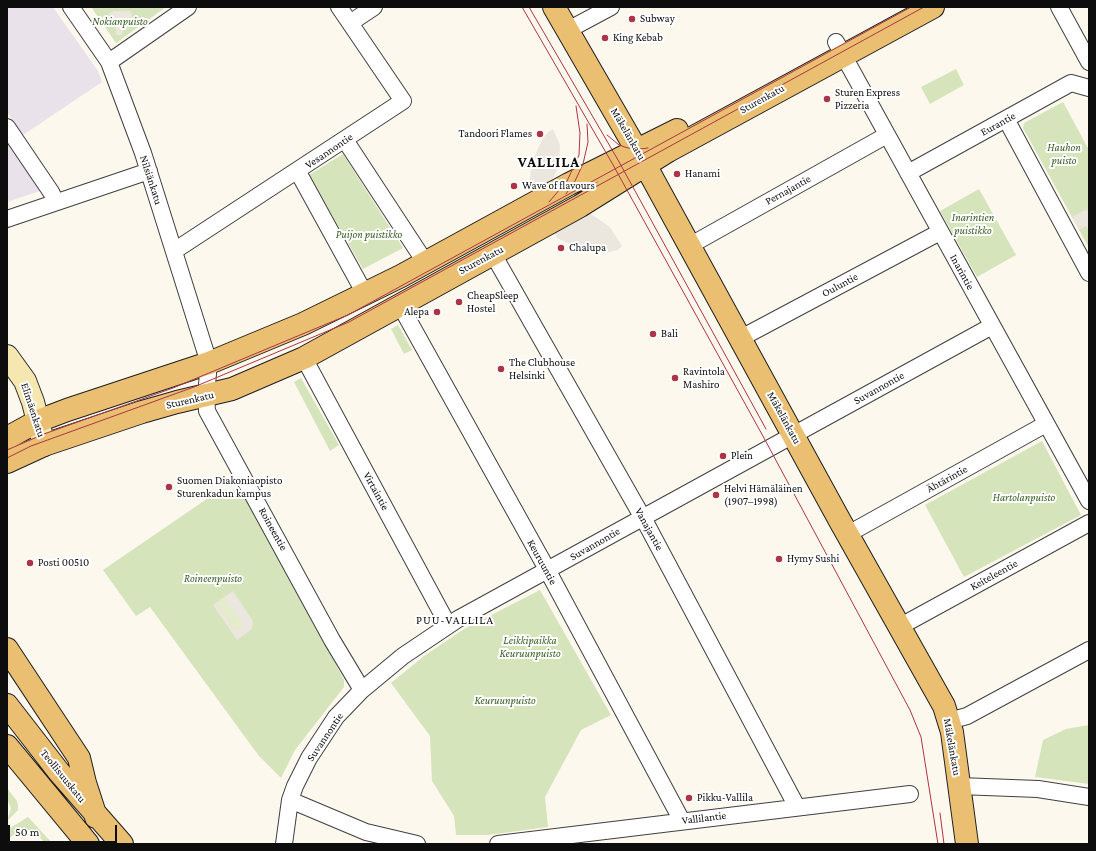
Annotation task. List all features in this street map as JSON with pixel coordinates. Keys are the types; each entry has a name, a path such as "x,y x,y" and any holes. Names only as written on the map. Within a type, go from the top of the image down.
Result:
{"main road":[{"name":"Mäkelänkatu","path":"554,7 641,158 944,706 949,721 967,844"},
{"name":"Sturenkatu","path":"840,49 901,7"},
{"name":"Sturenkatu","path":"7,438 38,421 209,363 303,324 365,294 569,184 641,158 840,49 933,7"},
{"name":"Sturenkatu","path":"7,462 44,445 142,412 232,389 304,358 580,206 641,158"},
{"path":"7,648 79,758 96,817"},
{"name":"Teollisuuskatu","path":"7,705 46,757 96,817 122,844"},
{"path":"7,746 88,844"}],"street":[{"name":"Nilsiänkatu","path":"71,7 109,62 149,171 209,363"},
{"path":"109,62 188,7"},
{"path":"339,7 350,23 374,7"},
{"path":"568,30 610,7"},
{"path":"1059,7 1089,62"},
{"name":"Vesannontie","path":"174,251 298,172 403,101 350,23"},
{"name":"Inarintie","path":"840,49 1089,501"},
{"name":"Eurantie","path":"908,173 1071,83 1089,88"},
{"path":"1006,119 1089,273"},
{"path":"7,127 51,192 56,202"},
{"name":"Pernajantie","path":"689,246 887,135"},
{"path":"345,140 425,262"},
{"path":"7,219 149,171"},
{"path":"298,172 365,294"},
{"name":"Ouluntie","path":"740,338 940,232"},
{"name":"Vanajantie","path":"493,254 642,517 797,807"},
{"name":"Keuruuntie","path":"400,305 548,571 682,821"},
{"name":"Suvannontie","path":"284,844 290,800 295,786 309,758 336,717 362,690 403,656 448,625 548,571 642,517 992,326"},
{"name":"Elimäenkatu","path":"7,356 25,381 44,445"},
{"name":"Virtaintie","path":"304,358 448,625"},
{"name":"Roineentie","path":"209,363 206,395 207,411 332,640 362,690"},
{"name":"Ähtärintie","path":"848,534 1046,424"},
{"name":"Keiteleentie","path":"899,627 1089,523"},
{"path":"949,721 967,716 1089,650"},
{"path":"959,786 1038,789 1089,796"},
{"name":"Vallilantie","path":"498,844 910,794"},
{"path":"290,800 366,832 417,844"}],"shaded area":[{"path":"7,7 53,7 98,71 102,82 23,135 7,112"},
{"path":"113,11 131,11 133,23 122,32 122,35 116,35 116,26 109,14"},
{"path":"553,129 560,145 559,165 554,177 538,193 529,186 532,162 542,140 547,133"},
{"path":"7,143 40,191 7,202"},
{"path":"1085,210 1089,211 1089,231 1086,226 1079,230 1072,217"},
{"path":"588,212 610,227 622,246 618,250 605,253 585,251 557,238 553,230"},
{"path":"233,591 253,621 252,629 237,640 213,605 216,603 235,631 243,626 224,597"}],"green space":[{"name":"Nokianpuisto","path":"91,7 166,7 116,43"},
{"path":"956,69 964,85 930,104 921,87"},
{"name":"Hauhon puisto","path":"1063,102 1089,150 1089,248 1023,128 1024,123"},
{"name":"Puijon puistikko","path":"343,154 403,248 363,269 309,175"},
{"name":"Inarintien puistikko","path":"979,189 1016,255 977,277 940,211"},
{"path":"398,325 412,350 404,354 391,329"},
{"path":"301,378 339,445 330,451 294,382"},
{"name":"Hartolanpuisto","path":"1042,441 1081,515 964,577 925,505"},
{"name":"Roineenpuisto","path":"238,490 244,494 344,680 344,687 295,750 281,778 259,756 150,607 136,616 103,570 214,494"},
{"name":"Keuruunpuisto","path":"540,590 611,715 581,730 545,797 548,827 488,835 456,835 454,816 432,781 430,736 391,683 424,656 464,629"},
{"path":"224,597 244,626 235,631 216,603"},
{"path":"1089,725 1089,784 1035,777 1043,740 1066,729"},
{"path":"7,788 17,801 18,810 7,821 11,808 7,799"},
{"path":"28,817 53,844 47,844 31,830 15,834 7,840 7,830"}],"tram line":[{"path":"522,7 612,163 764,438 910,710 921,737 938,844"},
{"path":"529,7 618,160 766,429"},
{"path":"7,450 44,434 173,388 348,315 911,7"},
{"path":"7,458 31,446 194,387 349,322 924,7"},
{"path":"549,202 567,181 579,155 580,133 576,106"},
{"path":"566,194 575,181 583,164 588,142 587,124"},
{"path":"607,135 619,145 628,148 648,148"},
{"path":"940,813 944,844"}],"place":[{"name":"Subway","path":"632,19"},
{"name":"King Kebab","path":"605,38"},
{"name":"Sturen Express Pizzeria","path":"827,99"},
{"name":"Tandoori Flames","path":"540,134"},
{"name":"Hanami","path":"677,174"},
{"name":"Wave of flavours","path":"514,186"},
{"name":"Chalupa","path":"561,248"},
{"name":"CheapSleep Hostel","path":"459,302"},
{"name":"Alepa","path":"437,312"},
{"name":"Bali","path":"653,334"},
{"name":"The Clubhouse Helsinki","path":"501,369"},
{"name":"Ravintola Mashiro","path":"675,378"},
{"name":"Plein","path":"723,456"},
{"name":"Suomen Diakoniaopisto Sturenkadun kampus","path":"169,487"},
{"name":"Helvi Hämäläinen (1907–1998)","path":"716,495"},
{"name":"Hymy Sushi","path":"779,559"},
{"name":"Posti 00510","path":"30,563"},
{"name":"Pikku-Vallila","path":"689,798"}],"district":[{"name":"VALLILA","path":"549,162"},
{"name":"PUU-VALLILA","path":"455,620"}],"park label":[{"name":"Leikkipaikka Keuruunpuisto","path":"530,647"}]}
